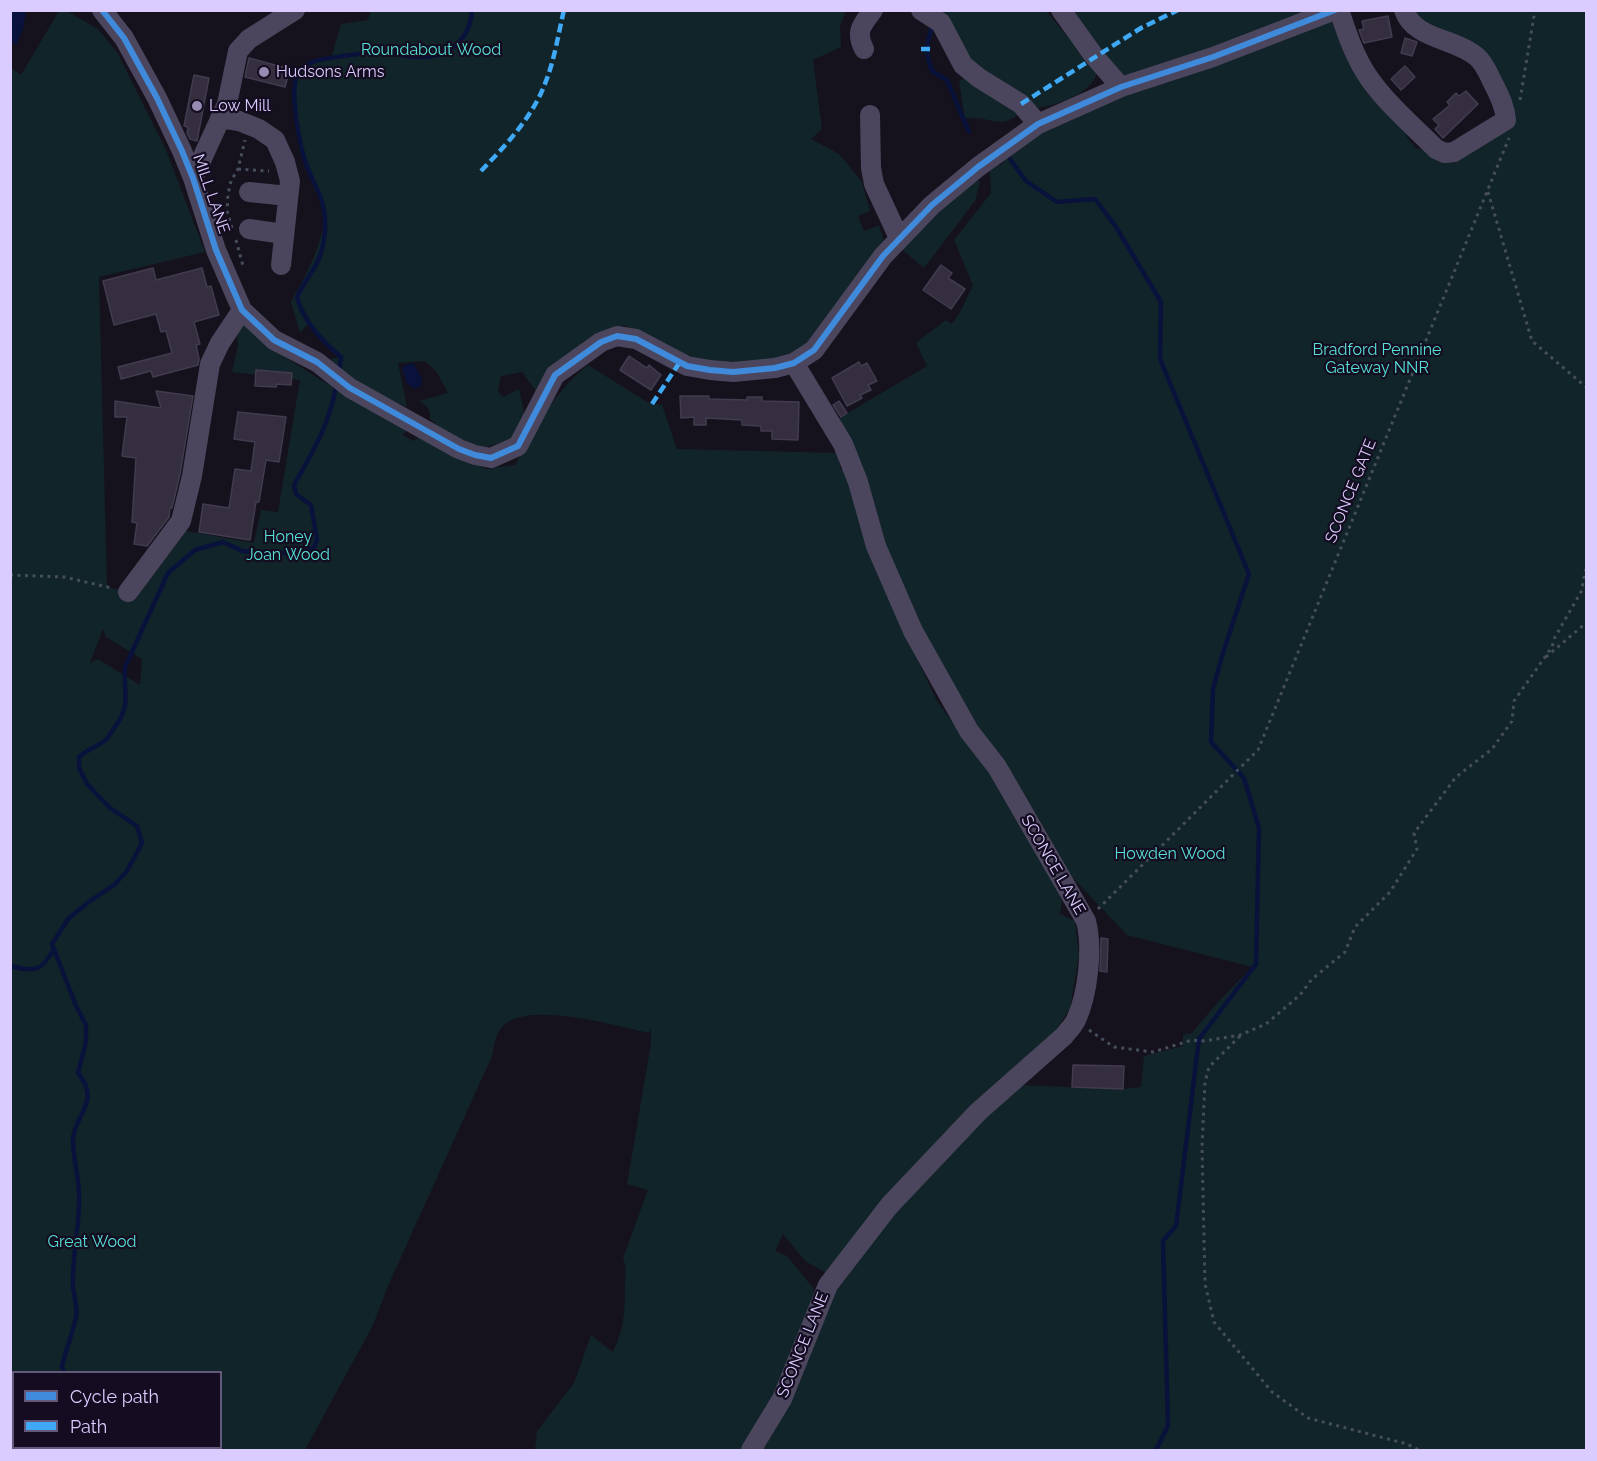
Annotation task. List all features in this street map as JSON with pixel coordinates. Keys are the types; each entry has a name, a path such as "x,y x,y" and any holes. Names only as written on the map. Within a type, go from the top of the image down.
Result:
{"street":[{"name":"MILL LANE","path":"102,10 124,38 157,98 193,178 216,250 242,310 274,340 317,362 350,388 459,449 475,456 491,458 518,446 555,375 601,342 617,336 636,339 687,366 710,370 733,372 775,368 794,363"},
{"path":"193,178 227,104 237,51 249,39 295,10"},
{"path":"864,49 859,39 860,30 873,10"},
{"path":"1061,10 1120,87"},
{"path":"794,363 814,350 883,256 932,205 978,167 1038,124 1120,87 1213,57 1337,10 1369,79 1436,149 1445,153 1454,152 1506,120 1503,104 1483,64 1476,56 1420,29 1408,21 1404,11"},
{"path":"928,15 941,23 963,65 979,78 1021,104 1038,124"},
{"path":"870,115 871,168 874,184 899,238"},
{"path":"220,118 239,121 259,129 275,140 290,181 281,265"},
{"path":"249,192 288,196"},
{"path":"249,229 284,234"},
{"path":"128,592 181,521 192,476 210,364 220,343 242,310"},
{"name":"SCONCE LANE","path":"751,1450 782,1399 828,1285 889,1206 978,1112 1064,1035 1076,1021 1086,987 1090,938 1086,921 997,767 969,731 913,631 876,546 858,482 843,444 794,363"}],"path":[{"path":"1519,109 1535,10"},
{"path":"238,169 287,172"},
{"path":"1488,190 1532,341 1587,387"},
{"path":"1076,1021 1114,1047 1153,1052 1192,1040 1205,1041 1240,1035 1266,1023 1300,995 1312,979 1345,952 1355,927 1390,892 1417,849 1414,833 1456,777 1492,748 1512,722 1514,701 1552,646 1581,592 1587,569"},
{"path":"10,575 64,577 128,592"},
{"path":"1540,662 1587,623"},
{"path":"1240,1035 1209,1067 1205,1082 1202,1147 1205,1284 1214,1322 1272,1392 1308,1418 1407,1444 1419,1450"}],"green space":[{"name":"Roundabout Wood","path":"371,10 846,11 840,26 841,47 813,60 822,129 811,139 839,154 862,182 870,211 858,216 864,231 879,225 884,241 802,351 758,363 712,363 676,351 624,325 581,352 538,394 522,372 501,376 498,392 503,397 519,389 525,418 512,439 484,448 448,436 430,419 428,408 419,401 448,393 436,371 425,361 398,363 407,407 347,382 322,361 340,357 325,344 309,323 300,333 291,302 314,257 324,220 323,203 308,171 299,136 295,106 296,80 299,72 305,66 331,58 341,24 368,20"},
{"path":"1065,10 1321,11 1129,77 1120,75"},
{"path":"59,11 67,11 98,29 117,52 166,150 205,252 99,277 107,587 129,592 180,530 254,543 261,510 278,512 300,380 232,372 238,345 233,314 265,344 324,382 349,392 408,428 403,435 413,441 420,436 450,453 487,469 515,465 555,399 588,365 647,402 662,405 677,449 839,453 840,469 849,471 901,625 937,701 1021,816 1062,901 1060,914 1075,921 1079,955 1070,1008 1051,1039 828,1274 805,1261 783,1234 775,1251 787,1256 814,1289 813,1305 762,1425 745,1450 535,1450 537,1431 574,1383 591,1335 613,1352 620,1335 624,1312 626,1272 623,1258 648,1190 627,1184 651,1043 651,1028 649,1033 573,1017 532,1015 515,1019 503,1026 498,1033 492,1056 388,1286 373,1325 305,1450 11,1450 10,67 21,75","holes":["103,629 106,637 142,659 140,685 98,659 90,663"]},
{"path":"939,11 1046,11 1097,73 1094,80 1081,93 1064,101 1038,108 975,69"},
{"path":"1410,11 1586,11 1586,1450 757,1450 830,1293 880,1225 1017,1085 1123,1089 1141,1087 1144,1056 1183,1046 1183,1035 1192,1033 1252,967 1127,935 1071,876 1039,819 1005,768 969,722 884,554 836,420 927,366 916,343 946,320 952,324 973,285 954,240 991,193 990,170 1004,162 1003,158 1045,129 1101,104 1336,18 1410,128 1406,136 1416,149 1431,148 1441,156 1507,123 1488,62 1425,27"},
{"path":"965,78 1019,114 1012,119 999,122 980,118 965,119 959,81"},
{"path":"977,180 980,182 975,201 924,268 899,247 928,220"}],"shaded area":[{"path":"11,10 26,11 23,29 17,44 11,43"},
{"path":"413,363 422,378 421,386 415,389 407,383 402,369 405,365"}],"building":[{"path":"1388,16 1392,37 1364,43 1359,30 1364,29 1362,21"},
{"path":"1405,38 1417,42 1412,56 1401,53"},
{"name":"Hudsons Arms","path":"249,58 290,69 285,87 245,77"},
{"path":"1405,66 1415,77 1401,90 1391,79"},
{"path":"194,75 209,78 197,141 190,139 187,133 188,127 184,126"},
{"path":"1466,91 1478,104 1443,138 1435,129 1439,125 1433,119 1450,105 1447,102 1456,93 1459,96"},
{"path":"941,265 952,273 948,278 965,289 951,309 923,290"},
{"path":"153,268 156,280 202,268 207,287 211,286 219,315 194,322 200,344 196,345 198,365 153,377 151,371 121,379 118,367 172,353 166,331 161,332 156,314 114,325 103,281"},
{"path":"629,356 647,368 649,365 661,375 651,390 620,370"},
{"path":"859,362 861,366 867,363 877,381 868,385 871,390 860,395 862,398 847,406 832,378"},
{"path":"256,370 292,373 291,385 255,386"},
{"path":"156,391 193,396 172,508 170,508 169,517 147,546 134,544 137,523 132,522 136,458 122,456 127,417 115,417 115,401 161,408"},
{"path":"680,396 747,400 747,397 762,397 762,401 799,402 798,440 772,439 772,431 761,431 761,426 742,425 742,420 706,418 706,425 694,425 694,417 681,418"},
{"path":"839,401 847,413 841,417 833,405"},
{"path":"238,412 286,417 279,462 266,460 250,540 199,532 203,504 229,508 235,469 251,471 255,442 234,439"},
{"path":"1101,938 1108,939 1107,972 1100,971"},
{"path":"1073,1065 1124,1066 1123,1089 1072,1087"}],"waterway":[{"path":"339,371 341,357 315,331 297,298 319,258 325,225 323,205 306,163 299,137 295,107 295,81 304,66 330,58 380,52 421,57 441,54 463,38 472,10"},
{"path":"933,24 927,48 932,71 947,80 969,132"},
{"path":"1010,159 1026,181 1057,202 1095,199 1116,227 1161,302 1160,359 1249,574 1213,689 1211,742 1244,778 1259,828 1256,964 1199,1039 1176,1226 1163,1241 1168,1426 1156,1450"},
{"path":"64,1371 62,1366 76,1314 73,1274 79,1195 73,1140 74,1131 87,1100 85,1083 78,1073 86,1042 86,1025 76,1006 52,944 68,919 114,885 127,871 142,843 137,826 110,808 87,784 79,768 79,757 105,741 120,719 126,698 125,667 168,573 195,550 223,542 242,551 286,553 313,549 317,540 311,505 296,494 294,485 325,424 336,385"},
{"path":"10,966 36,968 45,962 54,949"}],"marked path":[{"path":"481,171 517,132 539,98 556,49 564,10"},
{"path":"1021,104 1141,28 1178,10"},
{"path":"921,49 930,49"},
{"path":"652,404 680,362"}],"cycle path":[{"path":"102,10 124,38 157,98 182,151 216,250 242,310 274,340 317,362 350,388 459,449 491,458 518,446 555,375 601,342 617,336 636,339 687,366 710,370 733,372 775,368 794,363 814,350 883,256 932,205 978,167 1038,124 1121,87 1213,57 1335,10"}],"place":[{"name":"Hudsons Arms","path":"264,72"},
{"name":"Low Mill","path":"197,106"}],"park label":[{"name":"Bradford Pennine Gateway NNR","path":"1377,359"},
{"name":"Honey Joan Wood","path":"288,546"},
{"name":"Howden Wood","path":"1170,854"},
{"name":"Great Wood","path":"92,1242"}]}
